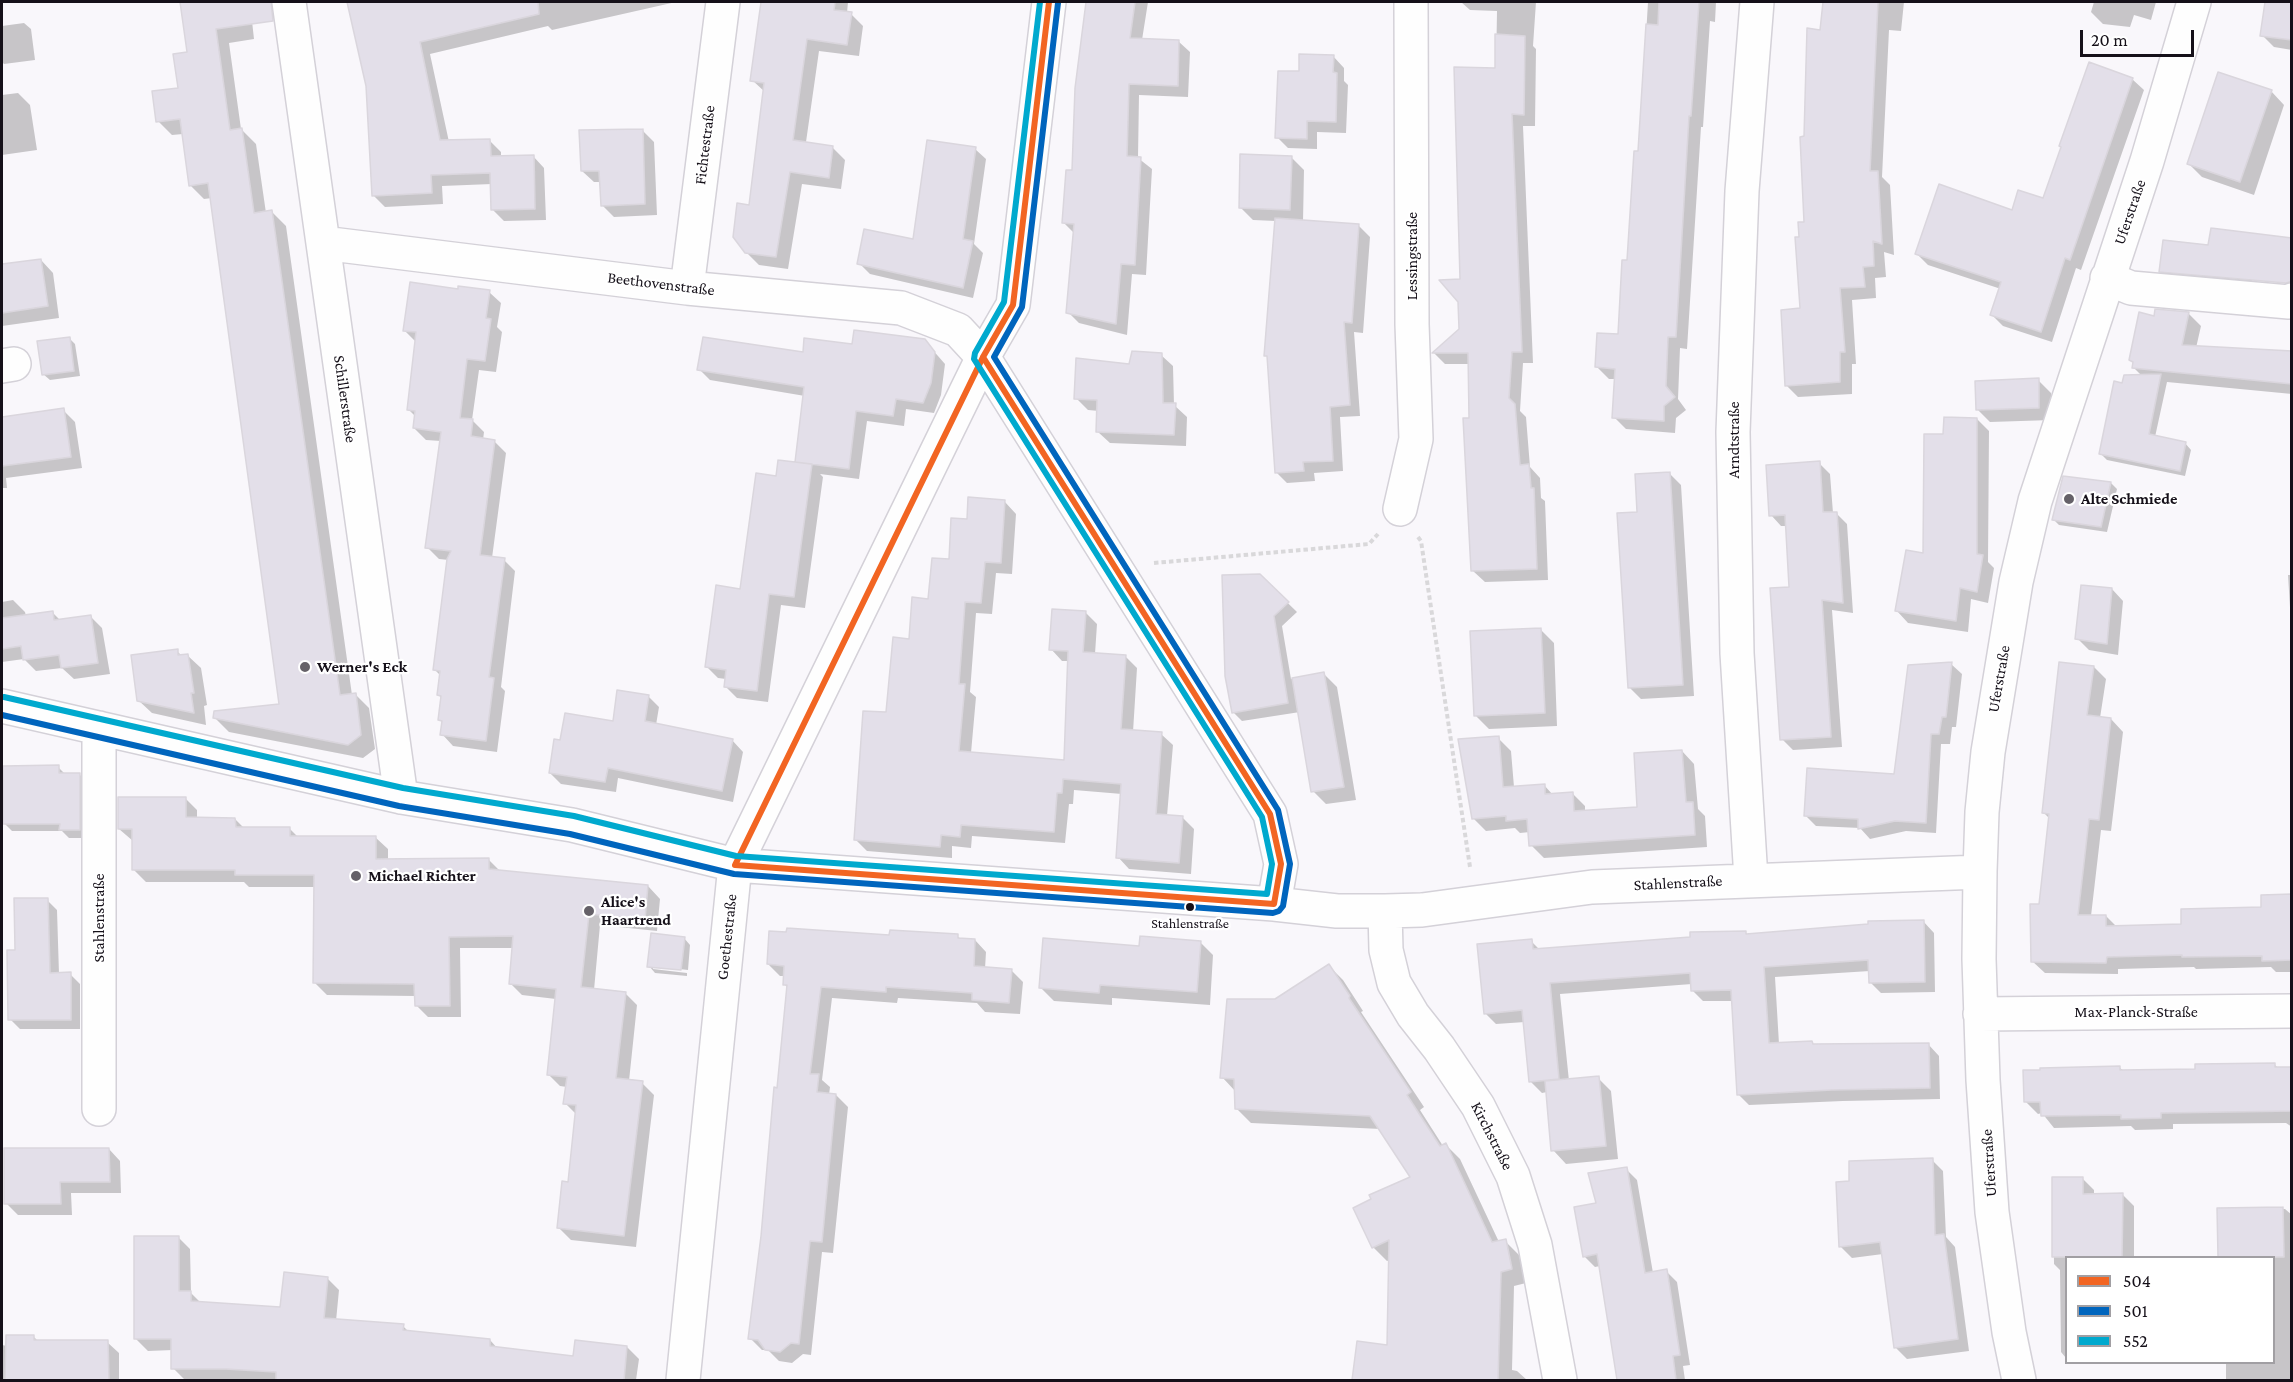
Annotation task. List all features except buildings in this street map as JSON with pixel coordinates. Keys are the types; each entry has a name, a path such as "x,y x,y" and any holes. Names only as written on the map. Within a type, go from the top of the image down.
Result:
{"street":[{"name":"Schillerstraße","path":"289,2 400,797"},
{"name":"Fichtestraße","path":"687,288 723,2"},
{"name":"Goethestraße","path":"682,1380 735,865 983,357 1013,305 1049,2"},
{"name":"Lessingstraße","path":"1400,509 1416,439 1412,324 1411,2"},
{"name":"Arndtstraße","path":"1751,879 1737,653 1733,432 1742,191 1757,2"},
{"name":"Uferstraße","path":"2019,1380 2009,1332 1992,1212 1980,1014 1980,872 1982,812 1988,752 2016,582 2044,471 2147,161 2194,2"},
{"name":"Beethovenstraße","path":"323,243 687,288 901,308 958,330 983,357"},
{"path":"2107,278 2131,288 2289,302 2292,300"},
{"path":"983,357 1269,814 1281,864 1274,904"},
{"name":"Stahlenstraße","path":"2,706 400,797 572,825 735,865 1337,910 1385,911 1422,910 1476,904 1592,887 1751,879 1980,872"},
{"name":"Stahlenstraße","path":"99,728 99,1108"},
{"name":"Kirchstraße","path":"1385,911 1386,950 1394,983 1413,1015 1439,1048 1478,1106 1513,1176 1535,1245 1560,1380"},
{"name":"Max-Planck-Straße","path":"1980,1014 2292,1011"}],"path":[{"path":"1114,566 1369,544 1400,509 1421,541 1476,904"}],"transit line":[{"name":"552","path":"4,697 403,788 574,816 736,856 1267,894 1272,864 1262,817 974,359 975,353 1004,302 1040,2"},
{"name":"504","path":"983,357 1013,305 1049,2"},
{"name":"501","path":"2,715 399,806 570,834 734,874 1273,913 1279,911 1283,906 1290,864 1278,810 994,357 1022,307 1058,3"},
{"name":"504","path":"983,357 1270,814 1281,864 1274,904 735,865 983,357"}],"place":[{"name":"Alte Schmiede","path":"2069,499"},
{"name":"Werner's Eck","path":"305,667"},
{"name":"Michael Richter","path":"356,876"},
{"name":"Stahlenstraße","path":"1190,907"},
{"name":"Alice's Haartrend","path":"589,911"}]}
